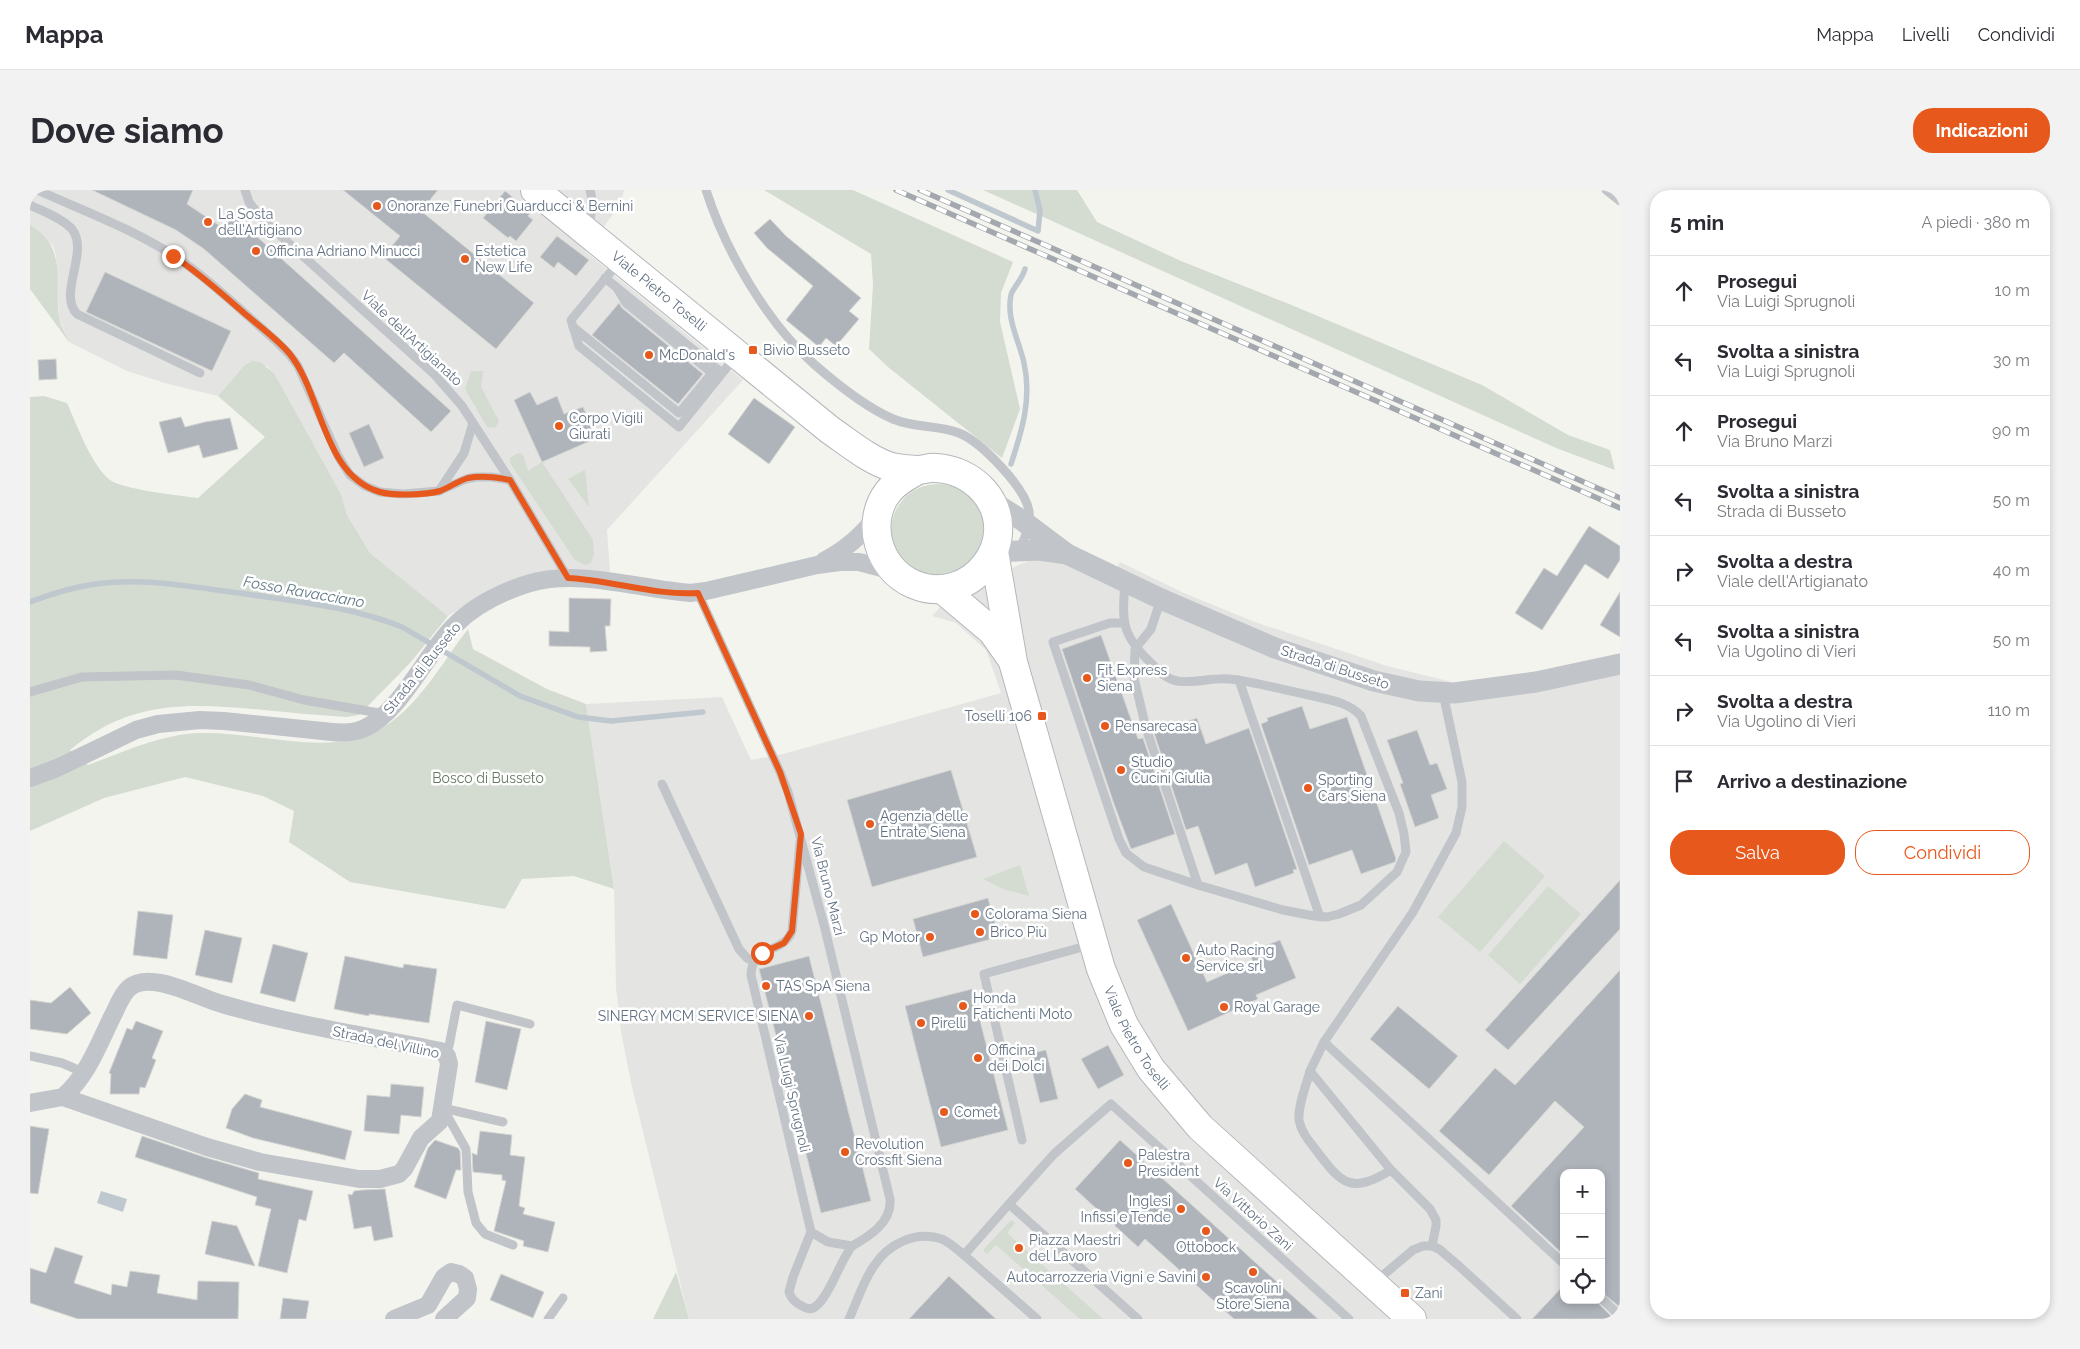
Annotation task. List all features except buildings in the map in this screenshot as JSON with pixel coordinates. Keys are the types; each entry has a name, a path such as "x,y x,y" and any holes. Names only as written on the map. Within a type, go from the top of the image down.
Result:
{"main road":[{"name":"Viale Pietro Toselli","path":"535,190 587,232 613,269 730,364 877,461 898,468 953,470 969,478 990,500 997,521 998,534 1007,551 1014,662 1093,944 1106,984 1124,1026 1144,1059 1173,1097 1228,1154 1373,1284 1401,1313"},
{"name":"Viale Pietro Toselli","path":"830,430 868,475 878,512 876,533 884,559 893,571 912,584 925,588 942,589 956,586 975,576 986,565 1007,551"},
{"name":"Viale Pietro Toselli","path":"878,512 895,484 918,470"},
{"name":"Viale Pietro Toselli","path":"942,589 992,631 1014,662"}],"street":[{"name":"Strada di Busseto","path":"990,500 1029,525 1067,554 1125,582 1234,632 1314,663 1389,685 1419,691 1443,693 1536,682 1620,664"},
{"name":"Strada di Busseto","path":"817,565 851,545 878,512"},
{"name":"Strada di Busseto","path":"1007,551 1067,554"},
{"name":"Strada di Busseto","path":"30,778 57,768 136,730 158,724 200,720 224,721 341,733 365,728 377,722 385,714 450,631 469,613 508,592 537,582 568,578 598,580 698,593 817,565 858,562 893,571"},
{"name":"Strada del Villino","path":"30,1103 63,1097 224,1152 260,1162 370,1180 390,1177 404,1169 420,1138 438,1125 443,1108 447,1058 221,1004 160,982 137,982 123,995 85,1074 76,1086 63,1097"},
{"path":"394,1319 428,1305 446,1275 451,1272 465,1278 468,1284 467,1298 444,1319"}],"lane":[{"path":"37,190 109,222 173,256 193,270 276,341 298,366 345,470 359,482 388,494 439,491 466,479 476,477 510,480"},
{"name":"Viale dell'Artigianato","path":"244,190 249,202 262,219 435,375 455,396 510,480 568,578"},
{"path":"587,232 593,204 590,190"},
{"path":"706,190 711,206 748,280 775,323 791,343 831,378 880,413 903,422 954,432 970,439 1013,480 1027,503 1029,525 1007,551"},
{"path":"1606,190 1620,201"},
{"path":"30,205 63,222 75,234 77,252 70,302 77,314 200,373"},
{"path":"572,324 679,413 712,373 626,303 617,288 613,269"},
{"path":"572,324 613,269"},
{"path":"572,324 579,346 679,426 730,364 617,288"},
{"path":"439,491 464,453 472,423"},
{"path":"1125,582 1123,606 1125,623 1135,649 1136,691 1146,728 1198,885"},
{"name":"Via Bruno Marzi","path":"698,593 780,772 801,834 890,1199 888,1215 880,1226 852,1246"},
{"path":"1135,649 1152,629 1162,599"},
{"path":"1125,623 1110,623 1053,642 1122,847 1133,859 1144,866 1198,885 1283,910 1320,917 1339,914 1360,905 1397,872 1406,852 1404,834 1395,800 1365,722 1356,710 1318,697 1239,680 1177,681 1162,674 1135,649"},
{"path":"30,692 82,677 176,675 231,682 304,700 385,714"},
{"path":"1239,680 1320,917"},
{"path":"1391,1170 1375,1180 1359,1184 1341,1179 1330,1169 1303,1132 1299,1120 1310,1071 1324,1042 1413,912 1456,833 1462,807 1462,782 1443,693"},
{"path":"662,784 739,949 747,958 754,961 759,955 784,943 792,931 801,834"},
{"path":"1022,1140 984,974 1093,944"},
{"name":"Via Luigi Sprugnoli","path":"754,961 752,982 811,1232"},
{"path":"447,1058 457,1005 530,1024"},
{"path":"1324,1042 1560,1260"},
{"path":"30,1056 62,1063 85,1074"},
{"path":"1310,1071 1391,1170 1434,1214 1436,1226 1432,1246"},
{"name":"Via Vittorio Zani","path":"1009,1204 1054,1154 1111,1104 1349,1319"},
{"path":"443,1108 503,1122"},
{"path":"443,1108 466,1149 468,1192 476,1224 485,1234 513,1246"},
{"path":"964,1255 1009,1204 1138,1319"},
{"path":"811,1232 828,1242 852,1246 843,1258 822,1301 815,1308 804,1308 792,1298 789,1288 811,1232"},
{"path":"849,1319 874,1265 888,1250 899,1243 917,1237 936,1238 950,1243 1037,1319"},
{"path":"1373,1284 1413,1250 1422,1246 1432,1246 1459,1266 1517,1319"},
{"path":"548,1319 563,1298"},
{"path":"1605,1302 1620,1316"}],"shaded area":[{"path":"30,190 624,190 621,203 586,252 743,380 607,530 610,572 551,572 491,590 448,616 370,553 347,515 341,494 274,373 267,366 244,366 218,396 168,384 127,371 69,342 59,318 56,256 53,246 30,225"},
{"path":"1058,558 1110,581 1120,562 1184,593 1255,622 1387,666 1448,681 1486,698 1620,672 1620,1319 689,1319 631,1083 621,1032 616,988 614,889 586,704 722,697 751,760 783,754 1001,693 986,650 956,623 932,616 942,605 1033,559"},
{"path":"101,1191 127,1199 123,1212 97,1203"}],"green space":[{"path":"764,190 853,190 1013,262 1001,293 1000,322 1020,409 1002,458 888,367 869,349 873,285 871,254"},
{"path":"983,190 1077,190 1097,222 1181,261 1482,385 1568,435 1610,450 1615,470 1556,448"},
{"path":"30,225 42,234 55,254 58,277 59,317 69,342 30,289"},
{"name":"Bosco di Busseto","path":"252,361 260,362 274,373 341,494 347,515 370,553 448,616 411,662 359,715 347,717 211,706 162,708 138,713 116,721 93,733 70,750 88,765 143,744 186,734 222,733 315,743 337,742 358,738 377,731 404,711 427,685 468,629 473,649 547,689 586,704 614,889 574,876 522,879 505,909 350,882 289,842 294,811 263,796 185,777 104,798 30,831 30,397 44,396 67,403 91,455 110,480 138,489 198,498 265,437 218,396 244,366"},
{"path":"471,371 483,371 481,387 499,421 495,428 487,427 465,389"},
{"path":"518,453 523,454 528,471 542,462 593,540 594,553 591,563 585,565 575,560 510,463 510,458"},
{"path":"585,470 589,507 568,479"},
{"path":"938,484 956,488 971,498 981,513 985,531 981,549 971,564 956,574 938,578 920,574 905,564 895,549 891,531 895,513 905,498 920,488"},
{"path":"1504,841 1545,876 1480,952 1438,917"},
{"path":"1020,865 1029,896 1003,889 983,879"},
{"path":"1548,886 1581,914 1520,984 1488,955"},
{"path":"1011,1220 1015,1223 1007,1233 1103,1319 1080,1319 996,1245 987,1254 983,1250"},
{"path":"676,1272 689,1319 653,1319"}],"waterway":[{"path":"948,190 1038,231 1040,211 1035,190"},
{"path":"1011,464 1025,414 1027,389 1024,363 1010,313 1010,304 1012,293 1025,269"},
{"name":"Fosso Ravacciano","path":"30,602 79,587 114,582 150,582 301,602 342,609 402,627 520,696 578,717 611,721 703,712"}],"railway":[{"path":"896,190 1620,508"},
{"path":"920,190 1620,498"}],"place":[{"name":"Onoranze Funebri Guarducci & Bernini","path":"377,206"},
{"name":"La Sosta dell'Artigiano","path":"208,222"},
{"name":"Officina Adriano Minucci","path":"256,251"},
{"name":"Estetica New Life","path":"465,259"},
{"name":"Bivio Busseto","path":"753,350"},
{"name":"McDonald's","path":"649,355"},
{"name":"Corpo Vigili Giurati","path":"559,426"},
{"name":"Fit Express Siena","path":"1087,678"},
{"name":"Toselli 106","path":"1042,716"},
{"name":"Pensarecasa","path":"1105,726"},
{"name":"Studio Cucini Giulia","path":"1121,770"},
{"name":"Sporting Cars Siena","path":"1308,788"},
{"name":"Agenzia delle Entrate Siena","path":"870,824"},
{"name":"Colorama Siena","path":"975,914"},
{"name":"Brico Più","path":"980,932"},
{"name":"Gp Motor","path":"930,937"},
{"name":"Auto Racing Service srl","path":"1186,958"},
{"name":"TAS SpA Siena","path":"766,986"},
{"name":"Honda Fatichenti Moto","path":"963,1006"},
{"name":"Royal Garage","path":"1224,1007"},
{"name":"SINERGY MCM SERVICE SIENA","path":"809,1016"},
{"name":"Pirelli","path":"921,1023"},
{"name":"Officina dei Dolci","path":"978,1058"},
{"name":"Comet","path":"944,1112"},
{"name":"Revolution Crossfit Siena","path":"845,1152"},
{"name":"Palestra President","path":"1128,1163"},
{"name":"Inglesi Infissi e Tende","path":"1181,1209"},
{"name":"Ottobock","path":"1206,1231"},
{"name":"Piazza Maestri del Lavoro","path":"1019,1248"},
{"name":"Scavolini Store Siena","path":"1253,1272"},
{"name":"Autocarrozzeria Vigni e Savini","path":"1206,1277"},
{"name":"Zani","path":"1405,1293"}],"route":[{"path":"173,256 193,270 289,354 298,366 345,470 365,486 388,494 403,494 439,491 466,479 476,477 510,480 568,578 698,593 780,772 801,834 790,938 784,943 762,953"}]}
